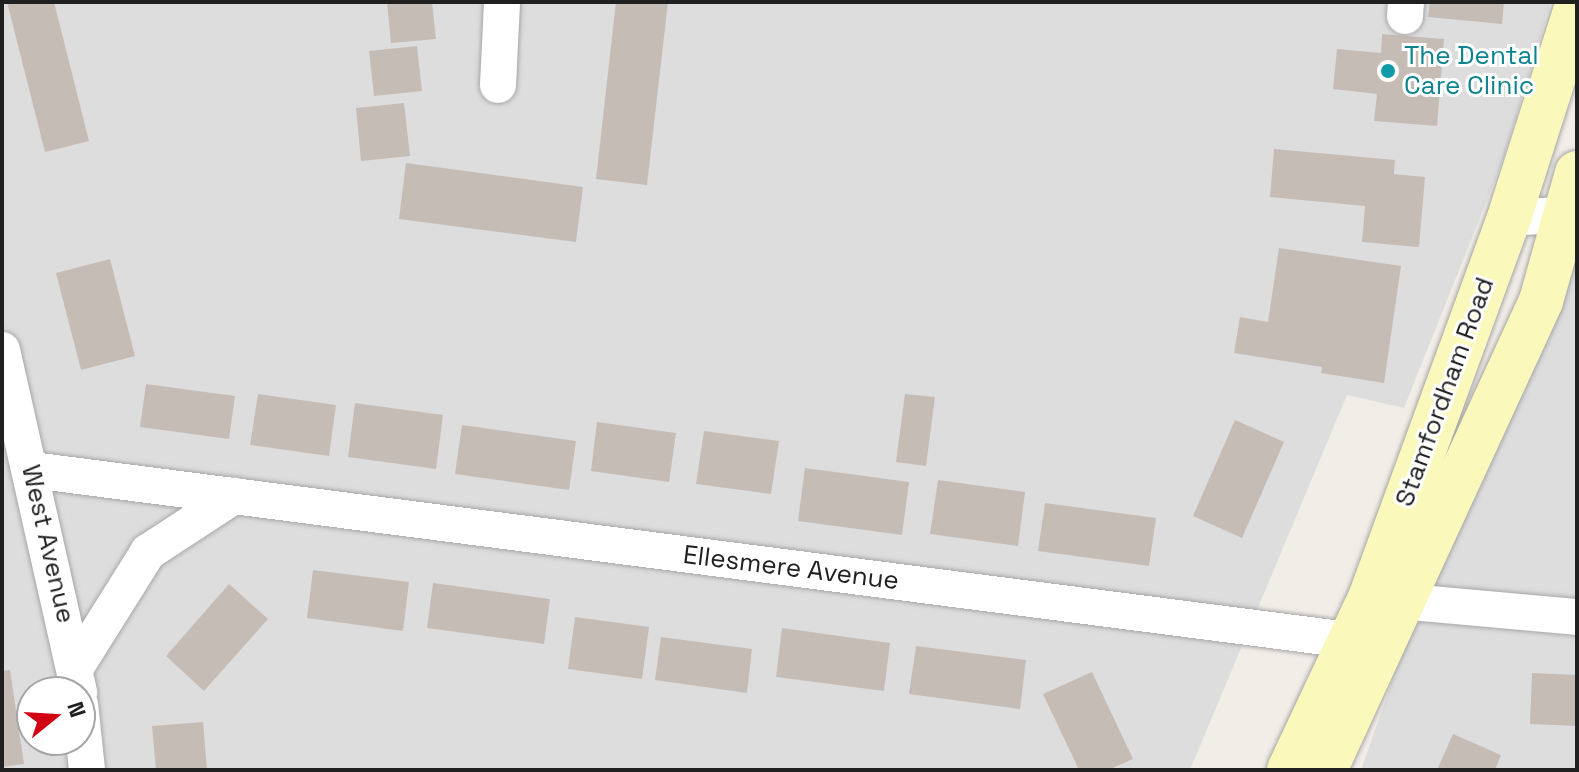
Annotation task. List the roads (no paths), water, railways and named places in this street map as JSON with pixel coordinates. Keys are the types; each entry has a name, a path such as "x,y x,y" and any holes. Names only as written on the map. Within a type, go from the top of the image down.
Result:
{"main road":[{"name":"Stamfordham Road","path":"1325,770 1385,600 1577,5"},
{"name":"Stamfordham Road","path":"1289,770 1348,640 1385,600 1541,301 1572,215 1577,173"}],"street":[{"path":"498,85 502,2"},
{"path":"1509,218 1572,215"},
{"name":"West Avenue","path":"2,350 32,470 76,676"},
{"name":"Ellesmere Avenue","path":"32,470 1348,640"},
{"path":"79,676 148,552 234,496"},
{"path":"1385,600 1577,617"}],"place":[{"name":"The Dental Care Clinic","path":"1388,71"}]}
